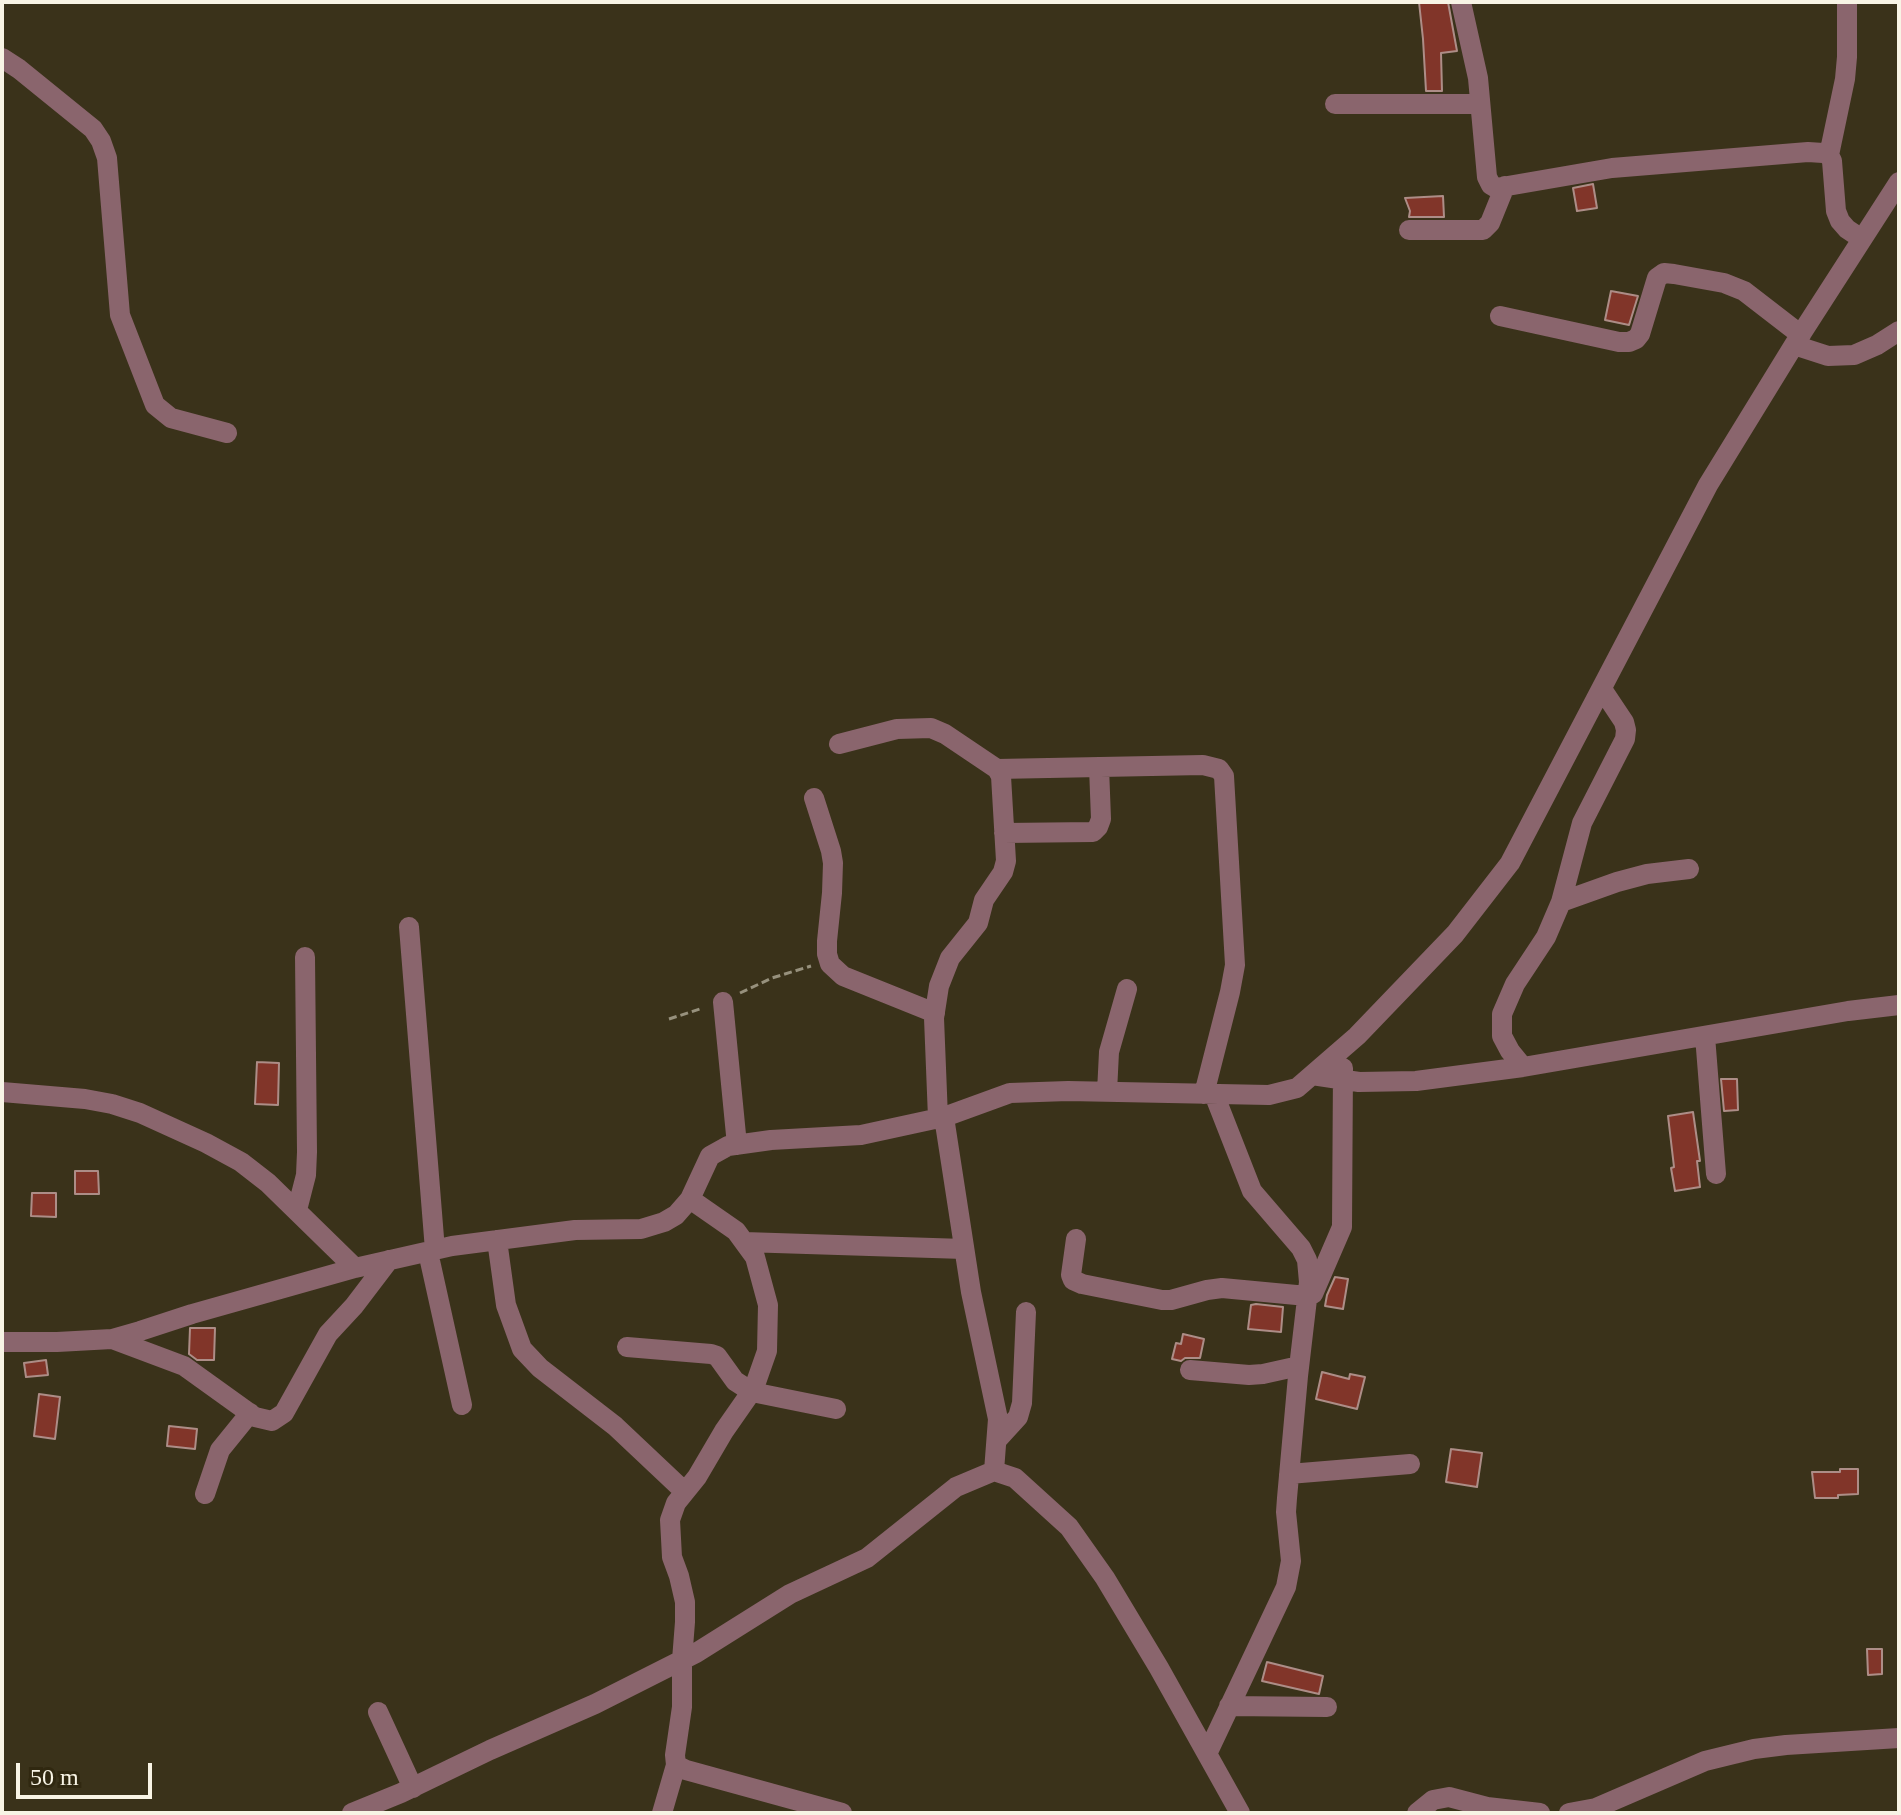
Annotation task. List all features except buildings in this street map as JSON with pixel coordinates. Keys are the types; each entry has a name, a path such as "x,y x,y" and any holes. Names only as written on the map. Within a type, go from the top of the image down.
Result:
{"street":[{"path":"1461,2 1478,78 1487,177 1496,188 1612,168 1808,152 1829,155"},
{"path":"1847,2 1845,79 1829,155 1836,211 1847,229 1862,239"},
{"path":"2,58 93,129 101,141 107,158 120,315 155,405 171,418 227,433"},
{"path":"1335,104 1480,104"},
{"path":"2,1342 112,1339 355,1268 432,1251 575,1230 641,1229 676,1215 690,1199 710,1156 728,1146 771,1140 861,1135 941,1118 1010,1093 1269,1095 1297,1088 1343,1048 1455,934 1510,863 1708,485 1899,182"},
{"path":"1409,230 1483,230 1490,223 1505,186"},
{"path":"1500,316 1629,342 1640,334 1657,278 1664,273 1724,283 1744,291 1797,340 1828,356 1854,355 1899,331"},
{"path":"1523,1067 1502,1036 1502,1014 1515,984 1546,937 1561,902 1582,823 1625,739 1624,722 1602,689"},
{"path":"839,744 897,729 931,728 997,769 1001,776 1006,861 1003,872 984,900 978,923 946,965 935,1013 941,1118 971,1292 998,1419 994,1471"},
{"path":"997,769 1203,765 1219,769 1224,776 1235,965 1209,1094 1252,1191 1301,1248 1307,1260 1309,1282 1286,1512 1291,1561 1286,1587 1207,1754"},
{"path":"1004,833 1093,832 1101,819 1099,767"},
{"path":"814,798 833,863 827,941 830,964 843,976 935,1013"},
{"path":"1561,902 1647,874 1689,869"},
{"path":"409,927 432,1251 462,1405"},
{"path":"297,1210 306,1175 307,1152 305,957"},
{"path":"1107,1092 1109,1052 1127,989"},
{"path":"723,1002 737,1145"},
{"path":"1312,1075 1359,1082 1416,1081 1523,1067 1899,1005"},
{"path":"1705,1036 1716,1174"},
{"path":"1306,1303 1342,1227 1343,1048"},
{"path":"2,1092 112,1104 140,1113 206,1143 241,1162 268,1183 355,1268"},
{"path":"662,1813 676,1765 682,1707 685,1602 672,1557 670,1520 676,1503 697,1477 752,1392 767,1351 768,1305 755,1257 736,1231 690,1199"},
{"path":"1076,1239 1071,1270 1073,1280 1082,1284 1162,1300 1222,1288 1306,1303"},
{"path":"497,1240 506,1305 522,1349 540,1368 615,1426 685,1492"},
{"path":"744,1242 964,1249"},
{"path":"112,1339 184,1366 255,1417 272,1421 284,1413 328,1334 389,1260"},
{"path":"997,1440 1018,1417 1022,1403 1026,1312"},
{"path":"627,1347 711,1354 717,1356 735,1381 752,1392 836,1409"},
{"path":"1190,1370 1249,1375 1299,1366"},
{"path":"205,1494 220,1450 250,1413"},
{"path":"1289,1474 1410,1464"},
{"path":"352,1813 595,1704 682,1660 790,1594 867,1558 956,1487 994,1471 1015,1478 1069,1527 1105,1578 1240,1813"},
{"path":"1229,1706 1327,1707"},
{"path":"378,1712 413,1788"},
{"path":"1569,1813 1596,1808 1705,1761 1754,1749 1899,1738"},
{"path":"676,1765 773,1803 842,1813"},
{"path":"1417,1813 1433,1800 1449,1797 1487,1807 1540,1813"}],"path":[{"path":"669,1019 723,1002 772,978 829,960"}]}
